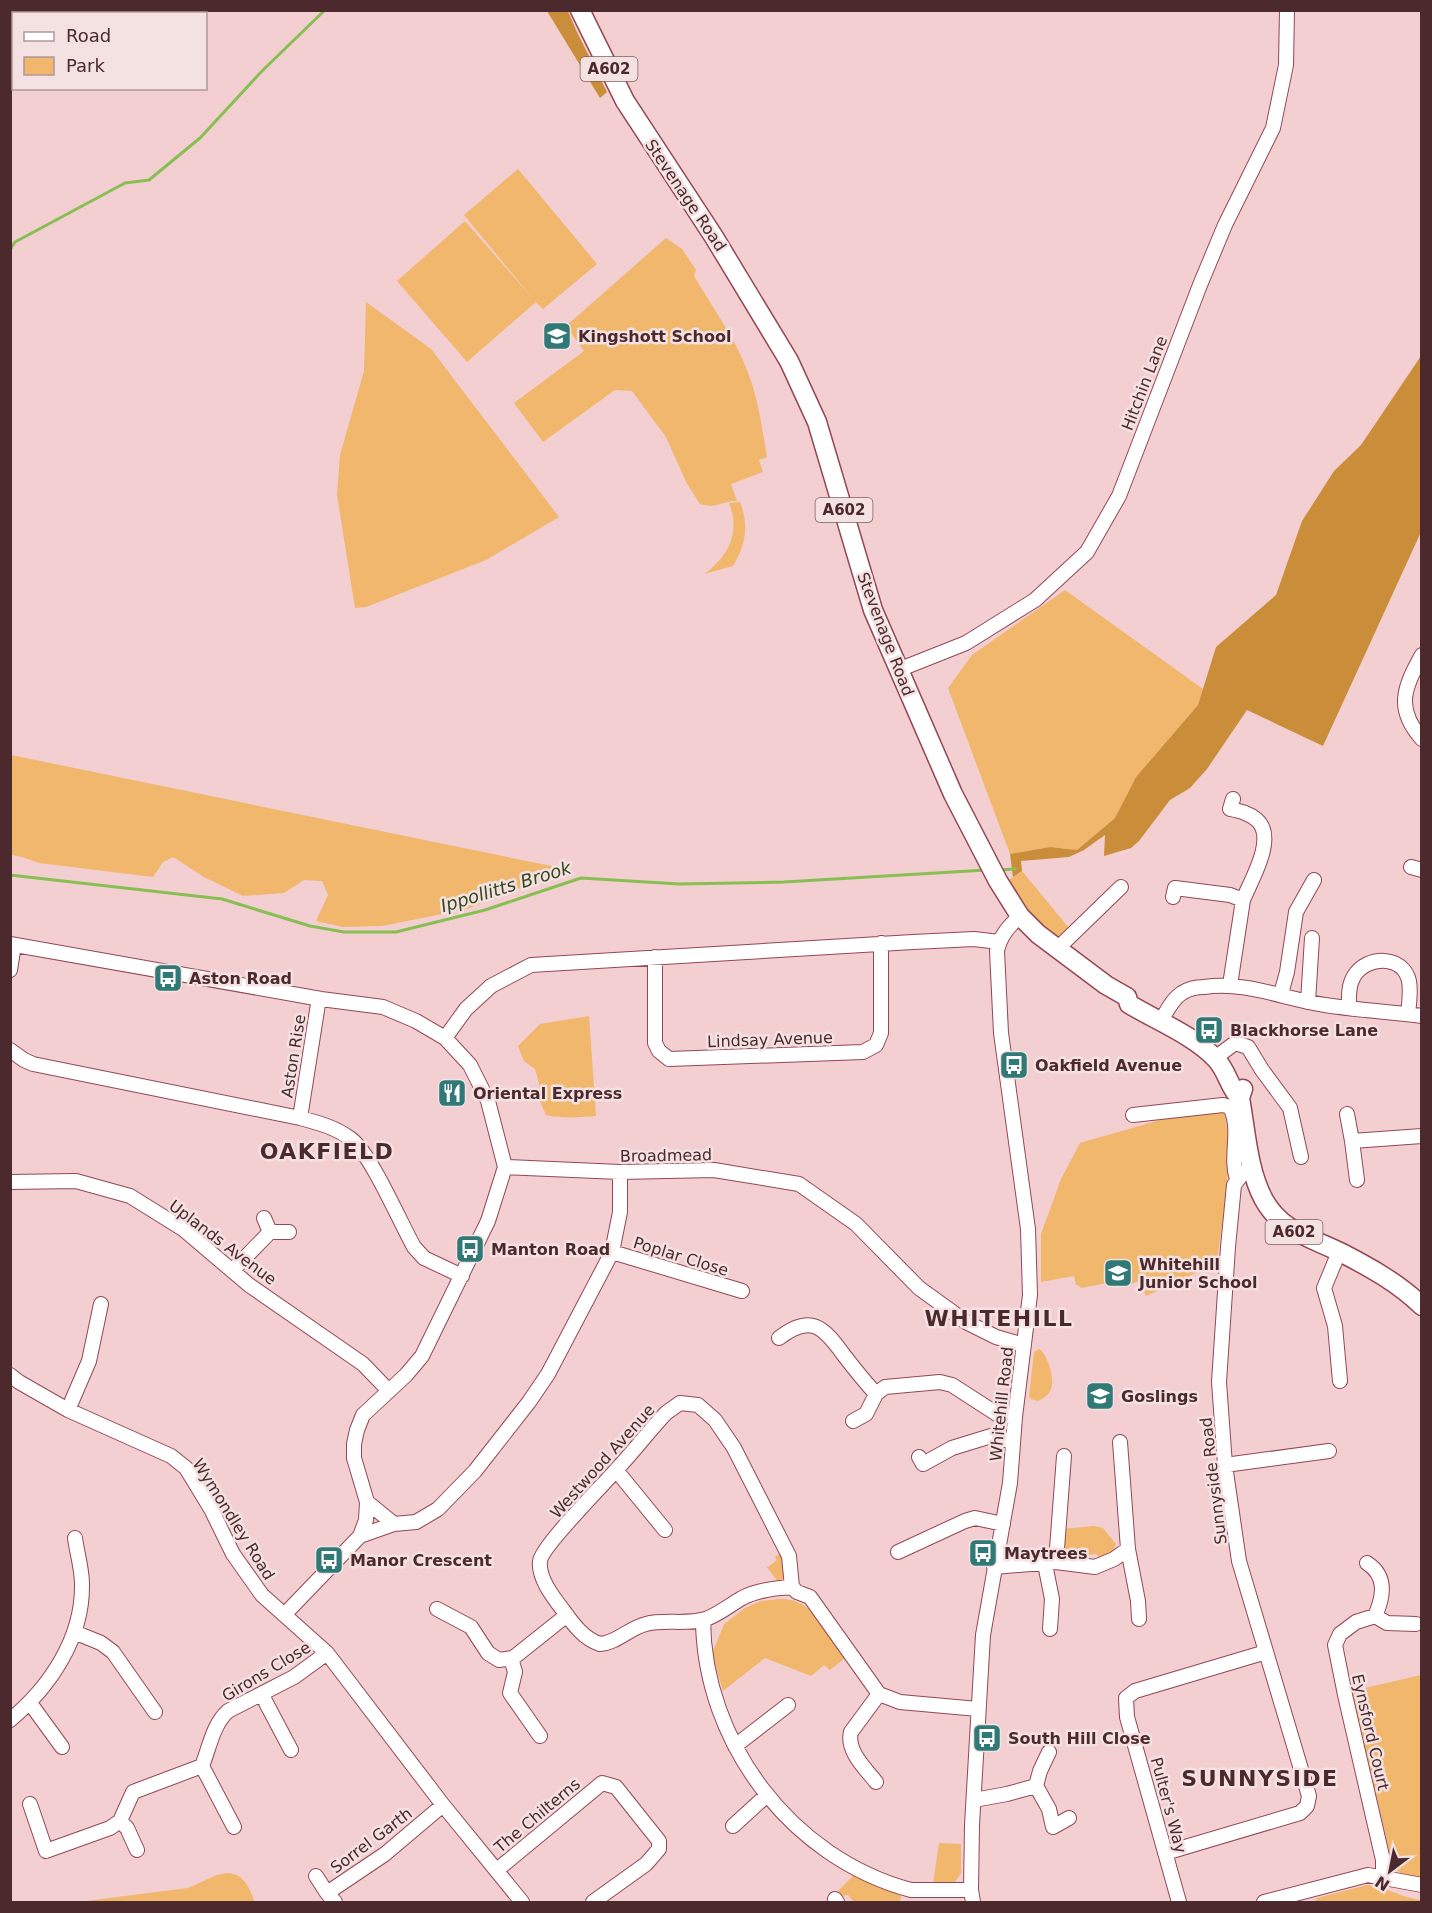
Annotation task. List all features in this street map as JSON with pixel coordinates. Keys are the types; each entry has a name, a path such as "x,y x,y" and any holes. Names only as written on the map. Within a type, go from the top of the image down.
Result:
{"main road":[{"name":"Stevenage Road","path":"580,10 625,101 726,255 789,361 817,422 873,610 898,670 957,802 998,881 1020,915 1038,934 1057,949 1127,997 1134,996 1163,1017 1201,1033 1219,1055 1231,1062 1243,1090 1240,1098 1253,1169 1264,1200 1280,1221 1294,1232 1378,1272 1422,1306"}],"street":[{"name":"Hitchin Lane","path":"898,670 966,643 1035,600 1087,552 1119,496 1225,225 1273,128 1286,65 1287,10"},
{"path":"1422,655 1408,680 1404,694 1408,720 1422,739"},
{"path":"1230,809 1254,818 1264,832 1264,847 1243,900 1230,985"},
{"path":"1281,994 1287,972 1296,912 1314,880"},
{"path":"1057,949 1122,887"},
{"path":"1175,888 1230,895 1243,900"},
{"path":"445,1038 466,1009 491,986 531,965 881,943 974,939 999,942 1020,915"},
{"path":"1308,1002 1312,938"},
{"name":"Whitehill Road","path":"972,1896 974,1800 983,1635 1010,1483 1015,1417 1030,1295 1029,1240 1001,1032 997,951 999,942"},
{"name":"Lindsay Avenue","path":"655,957 655,1043 659,1051 669,1059 863,1052 876,1045 881,1033 881,943"},
{"path":"10,970 12,944 383,1008 416,1021 445,1038 470,1065 488,1101 505,1167 488,1221 422,1356 363,1415 354,1444 354,1458 367,1502 366,1520 360,1536 285,1614"},
{"path":"1163,1017 1182,992 1199,987 1230,985 1258,988 1308,1002 1349,1008 1415,1015 1409,981 1403,969 1390,961 1369,962 1355,975 1350,985 1349,1008"},
{"name":"Aston Rise","path":"300,1118 318,1004 321,999"},
{"path":"1219,1055 1232,1044 1239,1043 1251,1050 1262,1071 1290,1108 1301,1157"},
{"path":"10,1050 33,1064 300,1118 331,1127 353,1140 366,1156 414,1247 424,1258 462,1276"},
{"name":"Sunnyside Road","path":"1133,1115 1230,1107 1234,1123 1236,1147 1234,1167 1237,1179 1233,1193 1228,1247 1219,1383 1225,1465 1239,1561 1309,1796 1307,1806 1300,1813 1165,1853"},
{"path":"1347,1113 1357,1180"},
{"path":"1352,1141 1422,1136"},
{"name":"Broadmead","path":"505,1167 620,1172 714,1170 799,1185 856,1224 919,1288 956,1315 996,1337 1024,1345"},
{"path":"1237,1179 1243,1173 1253,1169"},
{"path":"360,1536 394,1524 425,1518 438,1509 475,1471 530,1402 548,1374 612,1252 620,1212 620,1172"},
{"name":"Uplands Avenue","path":"10,1182 76,1181 130,1196 183,1229 249,1285 363,1364 389,1391"},
{"path":"264,1218 270,1232"},
{"path":"234,1270 270,1232 289,1232"},
{"name":"Poplar Close","path":"612,1252 742,1291"},
{"path":"1339,1252 1324,1288 1345,1365 1340,1381"},
{"path":"68,1410 89,1361 101,1304"},
{"path":"779,1338 791,1328 802,1325 814,1325 824,1330 876,1394"},
{"path":"853,1421 866,1413 876,1394 885,1387 940,1382 952,1385 1000,1416 1015,1417"},
{"name":"Wymondley Road","path":"13,1383 171,1456 186,1468 211,1509 233,1554 262,1595 327,1653 522,1902"},
{"name":"Westwood Avenue","path":"567,1615 552,1594 541,1572 541,1557 666,1413 680,1402 698,1405 715,1420 734,1448 789,1556 792,1587"},
{"path":"923,1464 952,1448 991,1436 1013,1442"},
{"path":"1120,1442 1128,1549 1138,1601 1139,1619"},
{"path":"1225,1465 1329,1451"},
{"path":"1050,1629 1051,1563 1064,1456"},
{"path":"616,1470 665,1530"},
{"path":"367,1502 394,1524"},
{"path":"898,1552 975,1518 1003,1524"},
{"path":"10,1720 45,1687 56,1670 74,1632 79,1617 82,1583 75,1538"},
{"path":"994,1567 1051,1563 1095,1567 1114,1559 1128,1549"},
{"path":"1367,1563 1377,1570 1383,1582 1380,1603 1375,1616 1387,1623 1416,1624"},
{"path":"437,1609 471,1627 488,1653 499,1660 511,1659 567,1615 585,1636 600,1644 614,1641 632,1629 646,1624 703,1620 743,1597 763,1591 792,1587 810,1598 879,1694 900,1702 978,1709"},
{"name":"Eynsford Court","path":"1375,1616 1356,1622 1340,1634 1335,1645 1383,1860 1383,1877"},
{"path":"703,1620 703,1647 717,1708 747,1768 791,1822 843,1861 909,1896 972,1896"},
{"path":"74,1632 101,1643 113,1652 155,1712"},
{"name":"Pulter's Way","path":"1179,1902 1127,1717 1126,1698 1135,1691 1266,1652"},
{"name":"Girons Close","path":"202,1766 223,1716 294,1677 327,1653"},
{"path":"511,1659 515,1672 510,1693 522,1723 540,1736"},
{"path":"876,1782 854,1752 849,1739 851,1732 879,1694"},
{"path":"259,1696 264,1700 291,1750"},
{"path":"30,1703 62,1747"},
{"path":"735,1746 788,1705"},
{"path":"1049,1752 1036,1786 1049,1809 1053,1827 1069,1818"},
{"path":"30,1804 46,1851 110,1828 120,1821 133,1792 202,1766 234,1827"},
{"name":"The Chilterns","path":"497,1870 603,1783 616,1787 658,1841 659,1849 646,1864 593,1902"},
{"path":"974,1800 1036,1786"},
{"path":"732,1826 767,1795"},
{"name":"Sorrel Garth","path":"331,1898 443,1804"},
{"path":"120,1821 127,1828 137,1850"},
{"path":"1264,1902 1358,1877 1374,1875 1422,1885"},
{"path":"316,1876 331,1898"}],"green space":[{"path":"518,169 597,264 543,309 536,302 467,362 397,281 465,221 533,299 464,215"},
{"path":"666,238 682,249 696,270 694,276 736,345 754,391 767,457 759,460 763,472 731,484 737,501 711,506 700,504 686,482 666,437 632,391 615,390 543,442 514,403 584,351 566,326"},
{"path":"366,302 431,349 559,517 486,560 366,607 355,608 337,495 340,455 364,371"},
{"path":"740,502 745,519 745,535 733,566 704,574 726,552 734,524 729,503"},
{"path":"1065,590 1203,689 1198,705 1136,777 1115,818 1077,850 1050,847 1010,854 948,688 972,655"},
{"path":"11,755 556,867 558,873 467,909 382,926 343,927 316,921 328,895 322,881 304,880 284,893 243,896 204,877 173,857 163,862 153,877 39,863 11,855"},
{"path":"1022,871 1069,928 1062,935 1055,935 1039,923 1018,895 1009,880"},
{"path":"589,1016 596,1116 546,1115 540,1101 535,1069 524,1061 518,1046 540,1024"},
{"name":"Whitehill Junior School","path":"1224,1112 1228,1168 1217,1263 1146,1296 1140,1281 1130,1284 1128,1279 1081,1288 1076,1285 1074,1276 1041,1282 1041,1234 1061,1179 1080,1143 1167,1118"},
{"path":"1039,1349 1048,1361 1052,1385 1047,1395 1037,1401 1029,1396 1034,1352"},
{"path":"1094,1526 1103,1528 1116,1544 1111,1555 1101,1559 1096,1554 1088,1555 1087,1560 1065,1557 1062,1553 1062,1529"},
{"path":"770,1531 785,1559 786,1576 779,1583 766,1566 768,1567 777,1560 775,1557 780,1553"},
{"path":"778,1599 795,1601 811,1611 845,1658 830,1670 824,1665 811,1676 765,1658 723,1691 712,1654 724,1624 745,1608 761,1601"},
{"path":"1421,1675 1421,1878 1403,1875 1393,1867 1352,1691"},
{"path":"939,1843 961,1844 961,1873 953,1885 933,1884"},
{"path":"227,1873 242,1879 255,1902 78,1902 188,1888"},
{"path":"854,1875 900,1893 899,1902 854,1902 848,1895 840,1896 837,1892"},
{"path":"1367,1885 1421,1900 1421,1902 1314,1902 1317,1898"}],"shaded area":[{"path":"547,11 568,11 607,92 600,98"},
{"path":"1421,356 1421,532 1323,746 1247,710 1207,769 1190,788 1170,800 1131,848 1104,856 1105,835 1084,850 1069,857 1021,861 1022,871 1013,877 1010,854 1050,847 1077,850 1115,818 1136,777 1198,705 1216,647 1276,595 1302,521 1334,471 1361,445"}],"waterway":[{"path":"10,250 15,242 125,183 149,180 200,138 262,71 325,10"},
{"name":"Ippollitts Brook","path":"999,870 1015,869"},
{"name":"Ippollitts Brook","path":"10,875 222,899 310,926 344,932 396,932 485,910 581,878 679,884 784,882 986,870"}],"place":[{"name":"Kingshott School","path":"557,336"},
{"name":"Aston Road","path":"168,978"},
{"name":"Blackhorse Lane","path":"1209,1030"},
{"name":"Oakfield Avenue","path":"1014,1065"},
{"name":"Oriental Express","path":"452,1093"},
{"name":"Manton Road","path":"470,1249"},
{"name":"Whitehill Junior School","path":"1118,1273"},
{"name":"Goslings","path":"1100,1396"},
{"name":"Maytrees","path":"983,1553"},
{"name":"Manor Crescent","path":"329,1560"},
{"name":"South Hill Close","path":"987,1738"}],"district":[{"name":"OAKFIELD","path":"327,1151"},
{"name":"WHITEHILL","path":"999,1318"},
{"name":"SUNNYSIDE","path":"1260,1778"}]}
